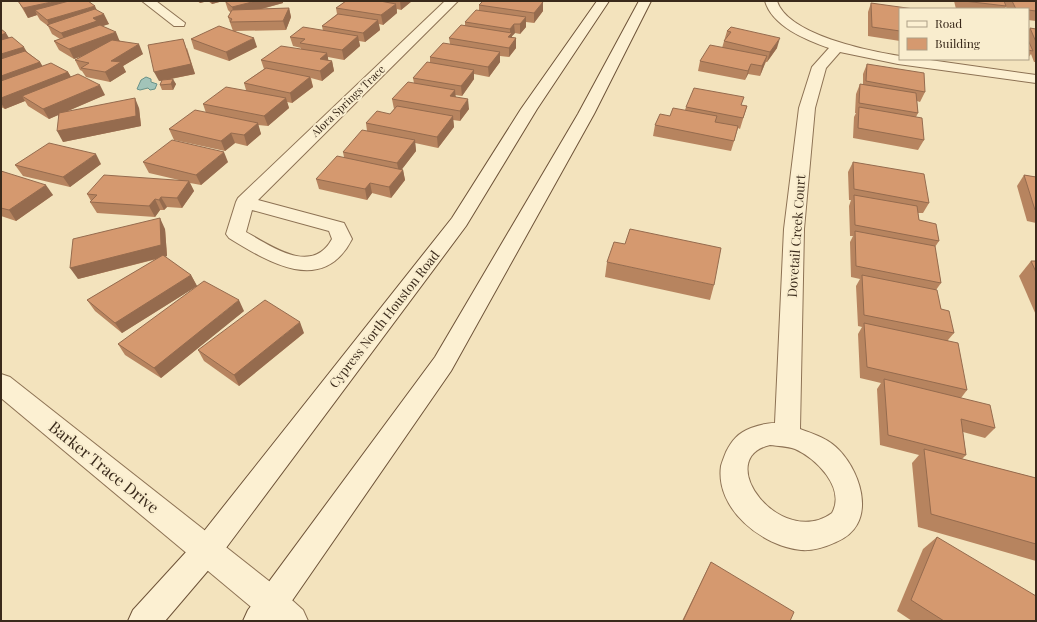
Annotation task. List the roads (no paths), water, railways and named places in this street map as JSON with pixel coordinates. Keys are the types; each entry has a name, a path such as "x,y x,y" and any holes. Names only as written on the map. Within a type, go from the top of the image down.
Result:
{"street":[{"path":"148,1 179,23"},
{"name":"Alora Springs Trace","path":"245,202 452,1"},
{"name":"Cypress North Houston Road","path":"144,621 206,550 459,222 529,109 602,1"},
{"path":"274,615 443,364 586,114 645,1"},
{"path":"771,1 772,6 781,16 798,29 817,38 838,46 879,57 899,60"},
{"name":"Dovetail Creek Court","path":"787,435 794,229 806,108 818,67 838,46"},
{"path":"900,60 1036,79"},
{"path":"245,202 330,224 337,227 342,239 334,251 320,262 300,264 282,260 236,234 245,202"},
{"name":"Barker Trace Drive","path":"1,384 206,550 274,615"}],"water":[{"path":"146,77 151,79 151,82 157,84 155,89 137,89 141,80"}]}
